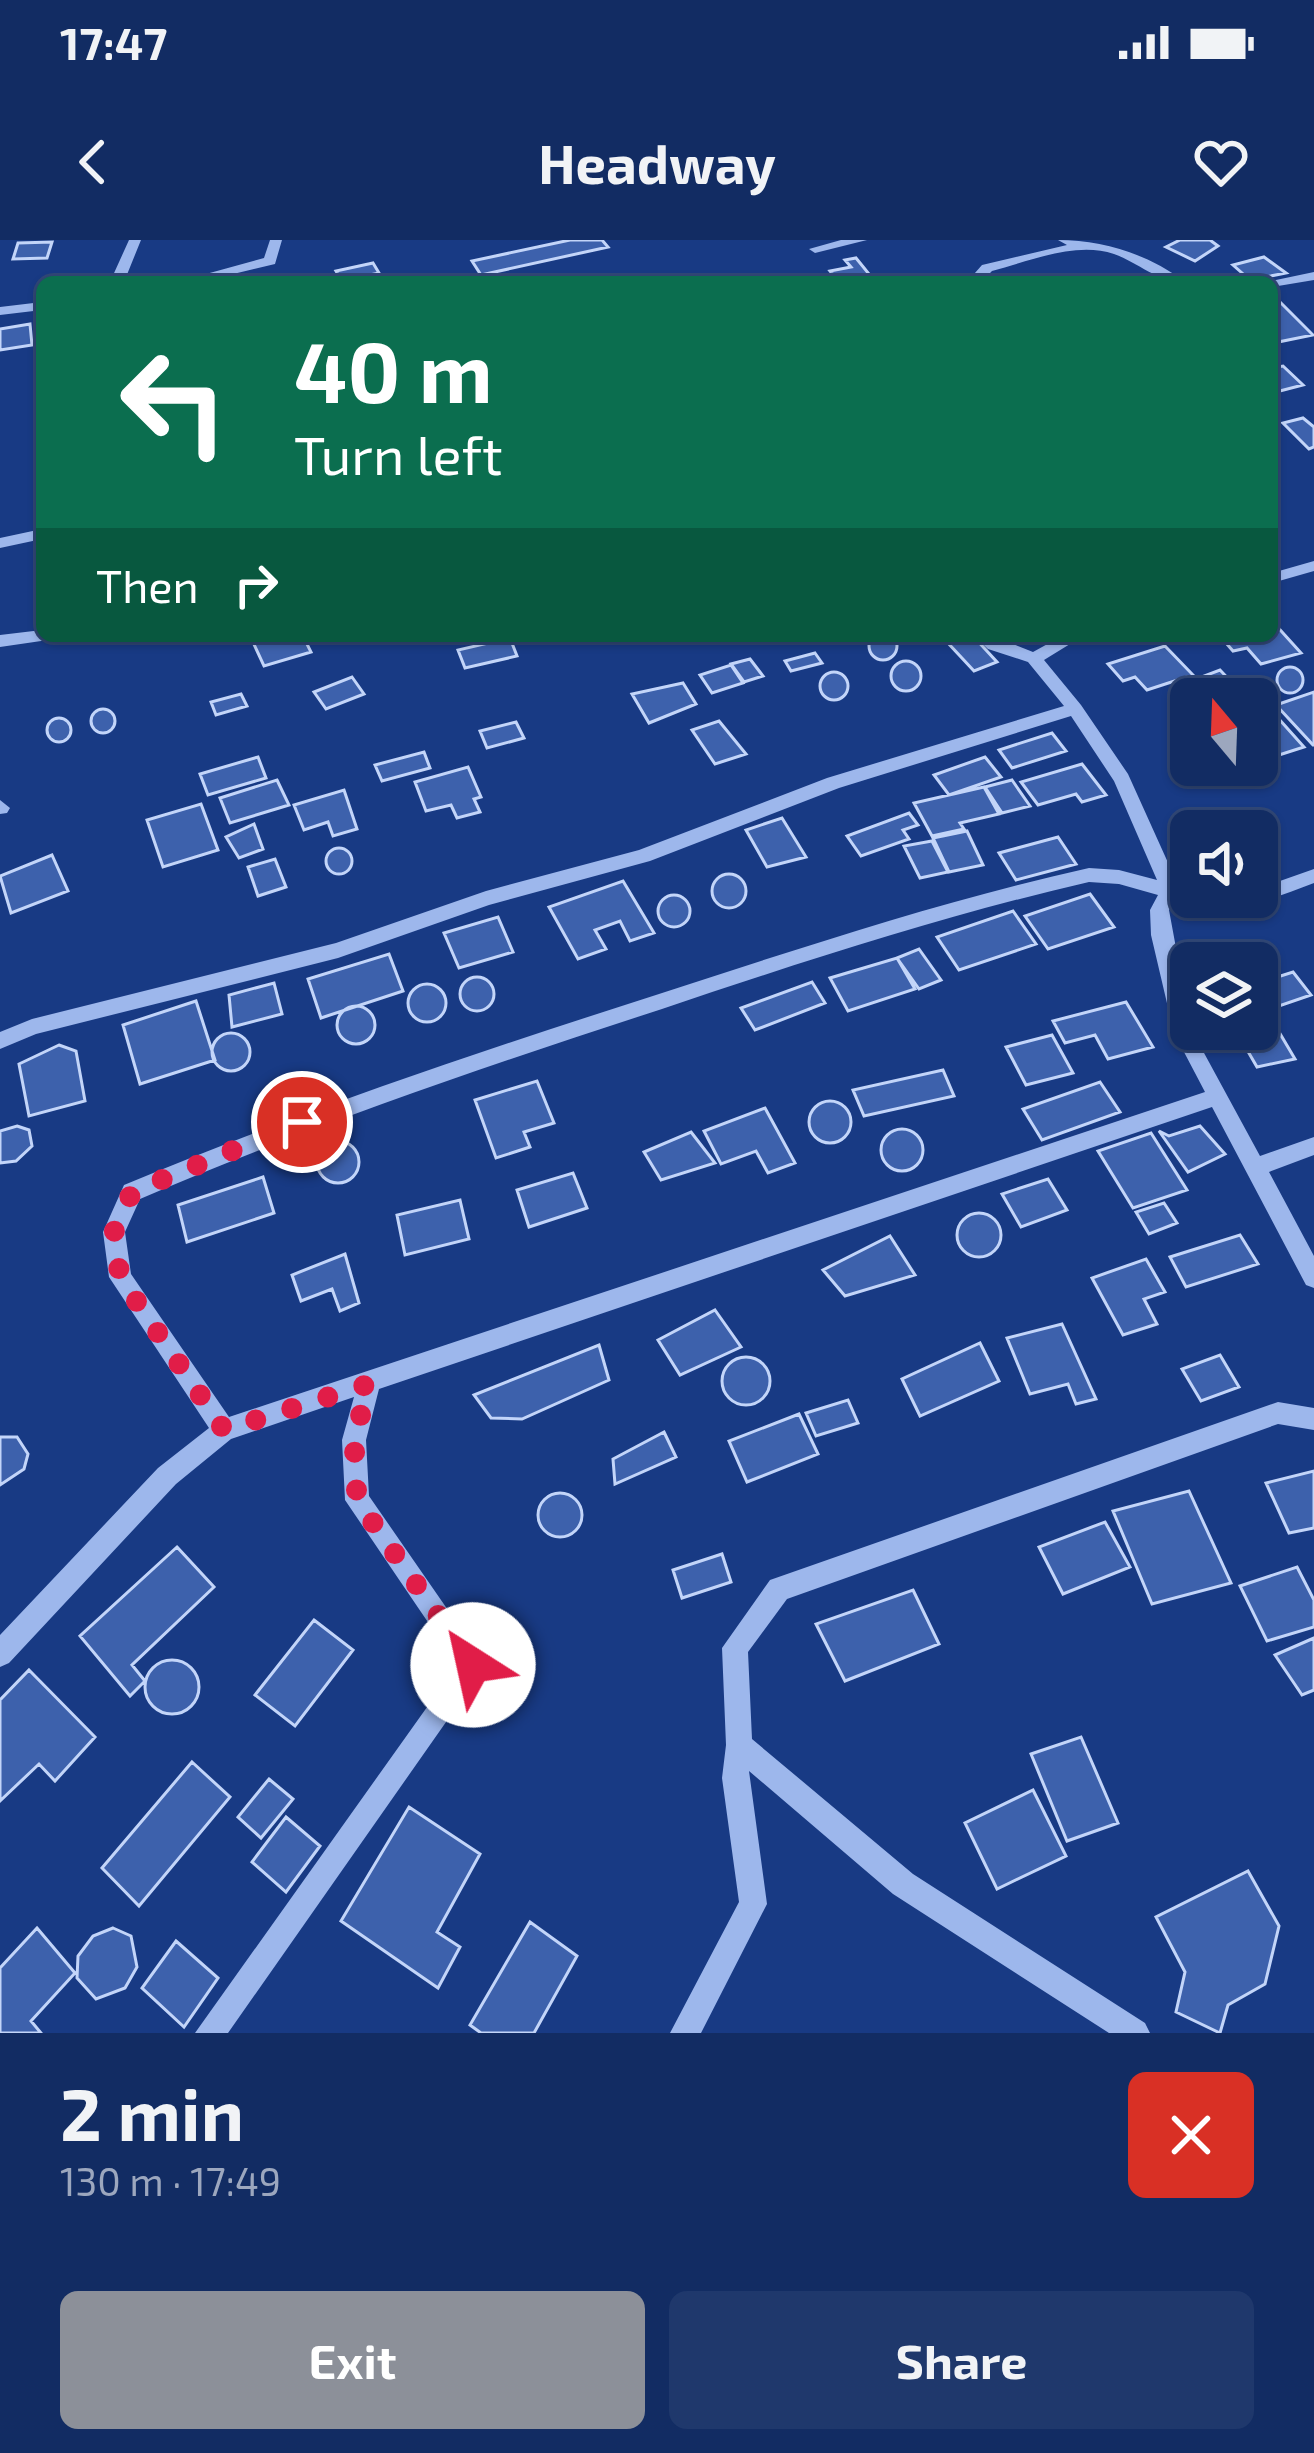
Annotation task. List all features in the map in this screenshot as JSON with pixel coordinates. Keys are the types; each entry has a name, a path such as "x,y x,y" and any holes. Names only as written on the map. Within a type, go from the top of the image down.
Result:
{"street":[{"path":"120,276 135,240"},
{"path":"208,276 269,261 276,240"},
{"path":"815,249 861,240"},
{"path":"1064,240 1118,251 1166,276"},
{"path":"1118,251 1144,240"},
{"path":"980,276 987,268 1080,245"},
{"path":"1278,282 1314,276"},
{"path":"0,311 36,307"},
{"path":"0,543 36,535"},
{"path":"1278,576 1314,566"},
{"path":"0,641 36,637"},
{"path":"990,642 1034,658 1075,709 1122,779 1170,888"},
{"path":"1034,658 1065,642"},
{"path":"0,1041 32,1027 338,950 486,898 643,856 833,783 1075,709"},
{"path":"224,1430 120,1277 114,1232 132,1192 371,1096 661,1000 997,898 1097,874 1170,890"},
{"path":"1278,889 1314,876"},
{"path":"1170,892 1159,910 1184,1033 1314,1278"},
{"path":"0,1654 167,1476 224,1430 1218,1096"},
{"path":"1252,1168 1314,1147"},
{"path":"210,2033 473,1665 357,1500 354,1440 369,1384"},
{"path":"685,2033 753,1904 735,1778 739,1745 735,1648 779,1588 1278,1413 1314,1419"},
{"path":"739,1745 903,1884 1135,2033"}],"building":[{"path":"570,240 602,240 608,247 481,275 472,261"},
{"path":"1180,240 1210,240 1218,246 1195,261 1166,247"},
{"path":"52,242 47,258 13,259 18,243"},
{"path":"1264,257 1286,273 1245,276 1233,265"},
{"path":"856,258 869,274 834,276 830,271 851,267 845,260"},
{"path":"373,263 379,273 339,276 336,271"},
{"path":"1278,300 1313,335 1278,342"},
{"path":"30,324 32,345 0,350 0,329"},
{"path":"1283,366 1303,385 1278,391 1278,367"},
{"path":"1303,418 1314,427 1314,447 1309,449 1283,423"},
{"path":"1278,628 1301,653 1261,664 1247,648 1233,651 1225,642 1278,642"},
{"path":"253,642 306,642 311,652 264,666"},
{"path":"512,642 517,656 465,668 458,650"},
{"path":"871,642 895,642 893,656 883,660 873,656 869,646"},
{"path":"979,642 997,662 974,671 948,643"},
{"path":"1165,646 1193,675 1170,678 1170,682 1147,690 1135,677 1123,681 1108,664"},
{"path":"815,653 822,663 791,671 785,661"},
{"path":"750,659 763,676 744,682 731,664"},
{"path":"906,661 921,676 906,691 891,676"},
{"path":"731,665 743,683 712,693 700,675"},
{"path":"1285,668 1295,668 1302,675 1302,685 1295,692 1285,692 1278,685 1278,675"},
{"path":"1220,670 1228,678 1199,678"},
{"path":"834,672 844,676 848,686 844,696 834,700 824,696 820,686 824,676"},
{"path":"352,677 364,694 326,709 314,692"},
{"path":"683,683 696,704 649,723 632,694"},
{"path":"1314,692 1314,745 1278,707"},
{"path":"241,694 247,706 216,715 211,702"},
{"path":"103,709 115,721 103,733 91,721"},
{"path":"59,718 71,730 59,742 47,730"},
{"path":"1278,718 1304,747 1278,755"},
{"path":"719,721 746,754 715,764 692,730"},
{"path":"516,722 524,738 487,748 480,731"},
{"path":"1052,733 1066,751 1012,768 999,750"},
{"path":"424,752 430,768 382,781 375,765"},
{"path":"258,757 266,778 208,795 200,774"},
{"path":"985,757 1001,777 949,795 934,775"},
{"path":"1082,764 1106,795 1082,802 1076,794 1038,805 1021,782"},
{"path":"468,767 481,797 474,799 480,812 457,818 451,805 426,811 415,782"},
{"path":"277,780 289,805 230,823 220,798"},
{"path":"1012,780 1030,806 1002,813 985,787"},
{"path":"984,787 999,814 960,823 964,829 932,836 914,803"},
{"path":"344,790 357,829 333,836 328,822 304,830 294,805"},
{"path":"201,804 218,850 163,867 147,820"},
{"path":"909,813 918,825 903,830 909,839 861,856 847,836"},
{"path":"782,818 806,857 767,867 746,830"},
{"path":"254,824 263,849 239,858 226,837"},
{"path":"967,831 983,865 949,872 933,838"},
{"path":"1058,837 1076,864 1016,880 999,853"},
{"path":"932,841 948,872 920,878 904,846"},
{"path":"339,848 349,851 349,871 339,874 329,871 326,861 329,851"},
{"path":"52,855 68,891 11,913 0,876"},
{"path":"275,859 286,887 258,896 248,867"},
{"path":"729,874 741,879 746,891 741,903 729,908 717,903 712,891 717,879"},
{"path":"623,881 654,933 630,941 620,921 595,930 606,949 578,959 549,907"},
{"path":"1090,894 1114,927 1048,949 1025,916"},
{"path":"674,895 686,899 690,911 686,923 674,927 662,923 658,911 662,899"},
{"path":"1013,911 1036,944 959,970 937,937"},
{"path":"498,917 513,952 459,968 444,933"},
{"path":"919,949 941,980 919,989 897,958"},
{"path":"389,954 403,991 321,1018 308,979"},
{"path":"897,958 915,989 848,1011 830,978"},
{"path":"1293,972 1311,995 1279,1006 1278,977"},
{"path":"477,977 489,982 494,994 489,1006 477,1011 465,1006 460,994 465,982"},
{"path":"812,982 825,1003 755,1030 741,1008"},
{"path":"274,983 282,1014 232,1027 229,995"},
{"path":"427,984 440,990 446,1003 440,1016 427,1022 414,1016 408,1003 414,990"},
{"path":"196,1001 215,1060 140,1084 123,1025"},
{"path":"1126,1002 1153,1047 1108,1059 1095,1035 1065,1043 1053,1021"},
{"path":"356,1006 369,1012 375,1025 369,1038 356,1044 343,1038 337,1025 343,1012"},
{"path":"1278,1030 1295,1059 1257,1067 1247,1050 1278,1050"},
{"path":"231,1033 245,1038 250,1052 245,1066 231,1071 217,1066 212,1052 217,1038"},
{"path":"1052,1035 1073,1073 1026,1085 1006,1047"},
{"path":"59,1045 76,1051 85,1101 29,1116 19,1064"},
{"path":"943,1070 954,1096 864,1116 853,1090"},
{"path":"537,1081 554,1123 524,1132 530,1147 496,1158 475,1100"},
{"path":"1100,1082 1120,1112 1042,1140 1023,1109"},
{"path":"830,1101 845,1107 851,1122 845,1137 830,1143 815,1137 809,1122 815,1107"},
{"path":"765,1108 795,1163 768,1173 756,1151 721,1164 704,1131"},
{"path":"17,1126 29,1130 32,1146 16,1161 0,1163 0,1131"},
{"path":"1200,1126 1225,1154 1188,1172 1159,1131 1169,1136"},
{"path":"902,1129 917,1135 923,1150 917,1165 902,1171 887,1165 881,1150 887,1135"},
{"path":"691,1132 715,1163 661,1180 644,1152"},
{"path":"1151,1133 1187,1190 1133,1208 1098,1151"},
{"path":"338,1141 353,1147 359,1162 353,1177 338,1183 323,1177 317,1162 323,1147"},
{"path":"573,1173 587,1208 529,1227 517,1190"},
{"path":"263,1177 274,1213 187,1242 178,1205"},
{"path":"1048,1179 1067,1210 1021,1227 1002,1194"},
{"path":"460,1200 469,1239 405,1255 397,1215"},
{"path":"1164,1203 1177,1223 1149,1234 1136,1212"},
{"path":"979,1213 994,1220 1001,1235 994,1250 979,1257 964,1250 957,1235 964,1220"},
{"path":"1240,1235 1258,1264 1186,1287 1170,1257"},
{"path":"890,1236 915,1275 845,1296 823,1270"},
{"path":"345,1254 359,1303 340,1311 332,1289 301,1301 292,1275"},
{"path":"1146,1259 1165,1292 1144,1299 1157,1324 1123,1335 1092,1278"},
{"path":"715,1310 741,1347 680,1375 658,1340"},
{"path":"1062,1324 1096,1399 1076,1404 1068,1384 1030,1394 1007,1338"},
{"path":"980,1343 999,1381 920,1416 902,1379"},
{"path":"599,1345 609,1380 522,1419 491,1418 474,1395"},
{"path":"1220,1355 1239,1387 1201,1401 1182,1369"},
{"path":"746,1357 763,1364 770,1381 763,1398 746,1405 729,1398 722,1381 729,1364"},
{"path":"848,1400 858,1423 816,1436 806,1413"},
{"path":"799,1414 818,1454 747,1482 729,1441"},
{"path":"664,1432 676,1457 615,1484 613,1459"},
{"path":"0,1437 17,1437 28,1454 24,1469 0,1485"},
{"path":"1314,1471 1314,1528 1289,1533 1266,1483"},
{"path":"1189,1491 1231,1583 1152,1604 1113,1511"},
{"path":"560,1493 575,1500 582,1515 575,1530 560,1537 545,1530 538,1515 545,1500"},
{"path":"1105,1522 1130,1567 1063,1594 1039,1547"},
{"path":"177,1547 214,1587 132,1665 145,1681 130,1696 80,1636"},
{"path":"722,1554 731,1582 682,1598 673,1570"},
{"path":"1297,1567 1314,1600 1314,1627 1267,1641 1240,1586"},
{"path":"913,1590 939,1644 845,1681 816,1624"},
{"path":"314,1620 353,1650 295,1726 255,1695"},
{"path":"1314,1638 1314,1690 1302,1695 1275,1655"},
{"path":"172,1660 191,1668 199,1687 191,1706 172,1714 153,1706 145,1687 153,1668"},
{"path":"29,1670 95,1737 55,1781 39,1764 0,1801 0,1700"},
{"path":"1081,1737 1118,1823 1067,1841 1031,1754"},
{"path":"192,1762 230,1797 139,1906 102,1868"},
{"path":"269,1779 293,1799 261,1838 238,1817"},
{"path":"1033,1790 1066,1856 997,1889 965,1823"},
{"path":"409,1807 480,1854 437,1932 460,1947 438,1988 341,1921"},
{"path":"286,1817 320,1846 286,1892 252,1862"},
{"path":"1248,1871 1279,1926 1265,1984 1228,2005 1220,2033 1176,2012 1185,1972 1156,1917"},
{"path":"530,1922 577,1956 534,2033 481,2033 470,2025"},
{"path":"37,1928 75,1973 31,2021 41,2033 0,2033 0,1968"},
{"path":"113,1928 131,1936 137,1967 125,1988 96,1999 77,1978 78,1956 93,1936"},
{"path":"176,1941 218,1978 184,2027 142,1988"}],"route":[{"path":"302,1122 132,1192 114,1232 120,1277 224,1430 369,1384 354,1440 357,1500 473,1665"}]}
